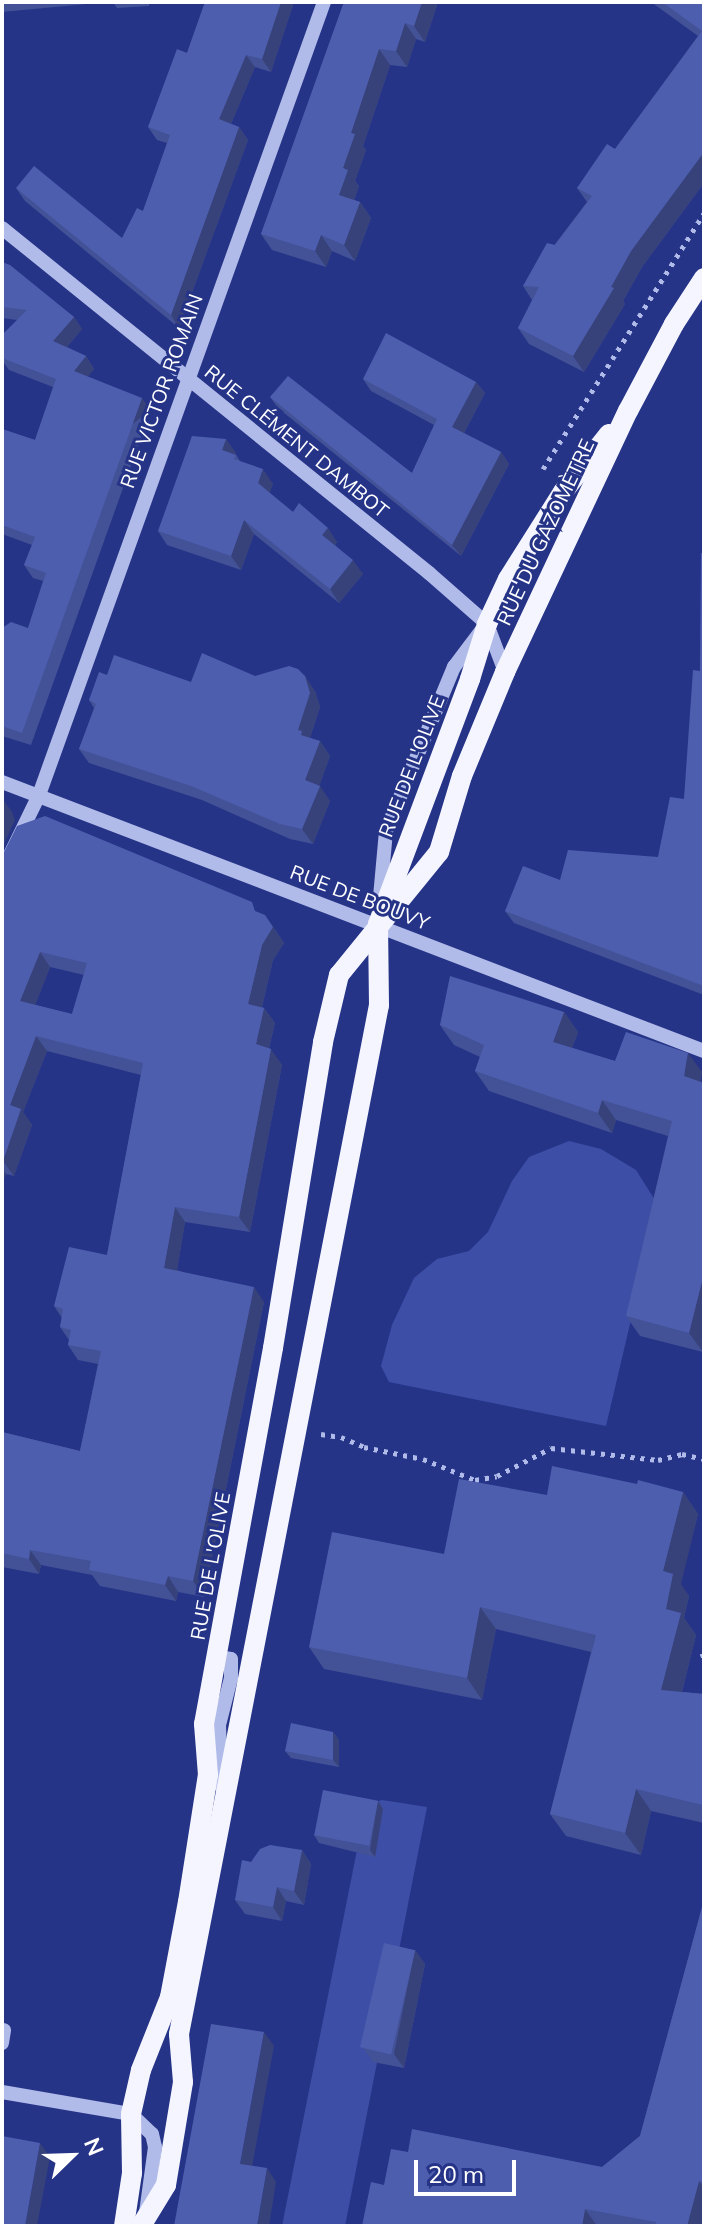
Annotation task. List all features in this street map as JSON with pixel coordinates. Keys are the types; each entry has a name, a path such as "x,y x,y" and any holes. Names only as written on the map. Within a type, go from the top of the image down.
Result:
{"main road":[{"name":"RUE DU GAZOMÈTRE","path":"505,672 628,411 674,324 704,278"},
{"name":"RUE DU GAZOMÈTRE","path":"487,624 508,579 563,492 628,411"},
{"name":"RUE DE L'OLIVE","path":"143,2222 166,2185 183,2082 179,2034 379,1005 378,924 470,679 487,624"},
{"name":"RUE DE L'OLIVE","path":"124,2226 132,2173 131,2114 141,2070 163,2020 173,1983 208,1775 204,1724 323,1042 339,975 439,852 462,776 505,672"}],"street":[{"name":"RUE VICTOR ROMAIN","path":"2,871 39,795 324,2"},
{"name":"RUE CLÉMENT DAMBOT","path":"2,228 487,624"},
{"path":"487,624 505,672"},
{"name":"RUE DE BOUVY","path":"2,782 704,1051"},
{"path":"218,1657 231,1659 231,1678 219,1725 223,1798"},
{"path":"2,2092 131,2114 152,2134 155,2147 143,2222"}],"path":[{"path":"540,474 704,213"},
{"path":"296,1429 341,1437 364,1447 423,1459 475,1480 497,1476 551,1448 658,1460 682,1454 704,1459"}],"shaded area":[{"path":"569,1141 601,1149 636,1170 658,1205 606,1426 389,1382 381,1366 392,1325 414,1278 437,1259 469,1251 488,1232 512,1181 529,1157"},
{"path":"382,1800 427,1807 345,2226 282,2226 366,1805"}],"building":[{"path":"205,2 281,2 262,59 246,55 219,119 239,127 171,315 16,188 34,166 122,238 137,208 143,211 170,135 148,127 177,49 187,53"},
{"path":"344,2 422,2 414,26 405,23 396,51 379,49 351,133 355,134 343,168 348,170 339,195 360,202 344,245 321,235 315,251 261,234"},
{"path":"662,2 704,2 704,152 631,251 611,287 614,288 573,356 518,328 539,287 523,286 547,243 555,245 592,196 577,188 607,144 615,149 702,31"},
{"path":"2,262 10,265 74,317 53,341 86,356 74,371 142,398 22,733 2,726 2,628 11,622 28,628 46,573 24,565 35,537 2,525 2,429 35,440 56,379 2,358 3,334 27,310 2,307"},
{"path":"386,333 476,382 452,427 501,452 452,545 270,397 288,376 412,473 437,419 363,379"},
{"path":"192,436 226,439 222,450 236,455 234,459 263,469 258,483 293,512 299,503 328,528 322,535 353,560 330,589 244,520 231,556 158,531"},
{"path":"701,553 704,553 704,986 505,911 523,866 560,880 568,850 658,857 670,797 684,799 693,670 700,671"},
{"path":"202,653 255,676 289,666 305,676 310,693 298,730 302,731 301,735 320,741 305,780 320,786 302,829 280,824 191,786 79,749 96,704 89,700 99,672 107,675 114,655 191,682"},
{"path":"45,816 252,902 255,911 265,915 273,927 262,945 248,1004 264,1008 256,1044 271,1049 239,1217 175,1207 164,1268 254,1287 193,1581 168,1576 165,1585 89,1570 91,1561 30,1550 29,1559 2,1553 2,1432 80,1451 101,1351 68,1345 71,1330 60,1327 63,1309 54,1306 69,1247 107,1255 143,1063 36,1036 10,1105 21,1109 2,1161 2,856 17,826","holes":["40,952 87,963 72,1014 20,1001"]},
{"path":"450,976 564,1012 553,1042 615,1061 626,1032 688,1053 684,1076 704,1083 704,1273 689,1333 626,1316 672,1121 602,1100 598,1113 475,1071 484,1045 440,1025"},
{"path":"552,1466 637,1484 638,1480 683,1492 663,1571 673,1574 666,1609 681,1613 661,1690 704,1694 704,1802 703,1805 636,1789 625,1833 550,1814 596,1635 480,1607 467,1678 309,1647 332,1532 444,1554 459,1479 547,1495"},
{"path":"291,1723 333,1732 333,1760 285,1751"},
{"path":"323,1790 378,1801 369,1846 314,1835"},
{"path":"270,1845 302,1850 294,1891 277,1887 273,1907 235,1900 242,1860 251,1862 260,1849"},
{"path":"704,1900 704,2182 699,2181 687,2226 655,2226 656,2222 585,2209 582,2226 362,2226 371,2182 384,2185 391,2149 408,2152 412,2129 602,2167 640,2136"},
{"path":"384,1943 415,1950 391,2054 360,2047"},
{"path":"211,2024 264,2032 240,2164 267,2168 257,2226 174,2226"},
{"path":"2,2136 40,2143 25,2226 2,2226"}]}
